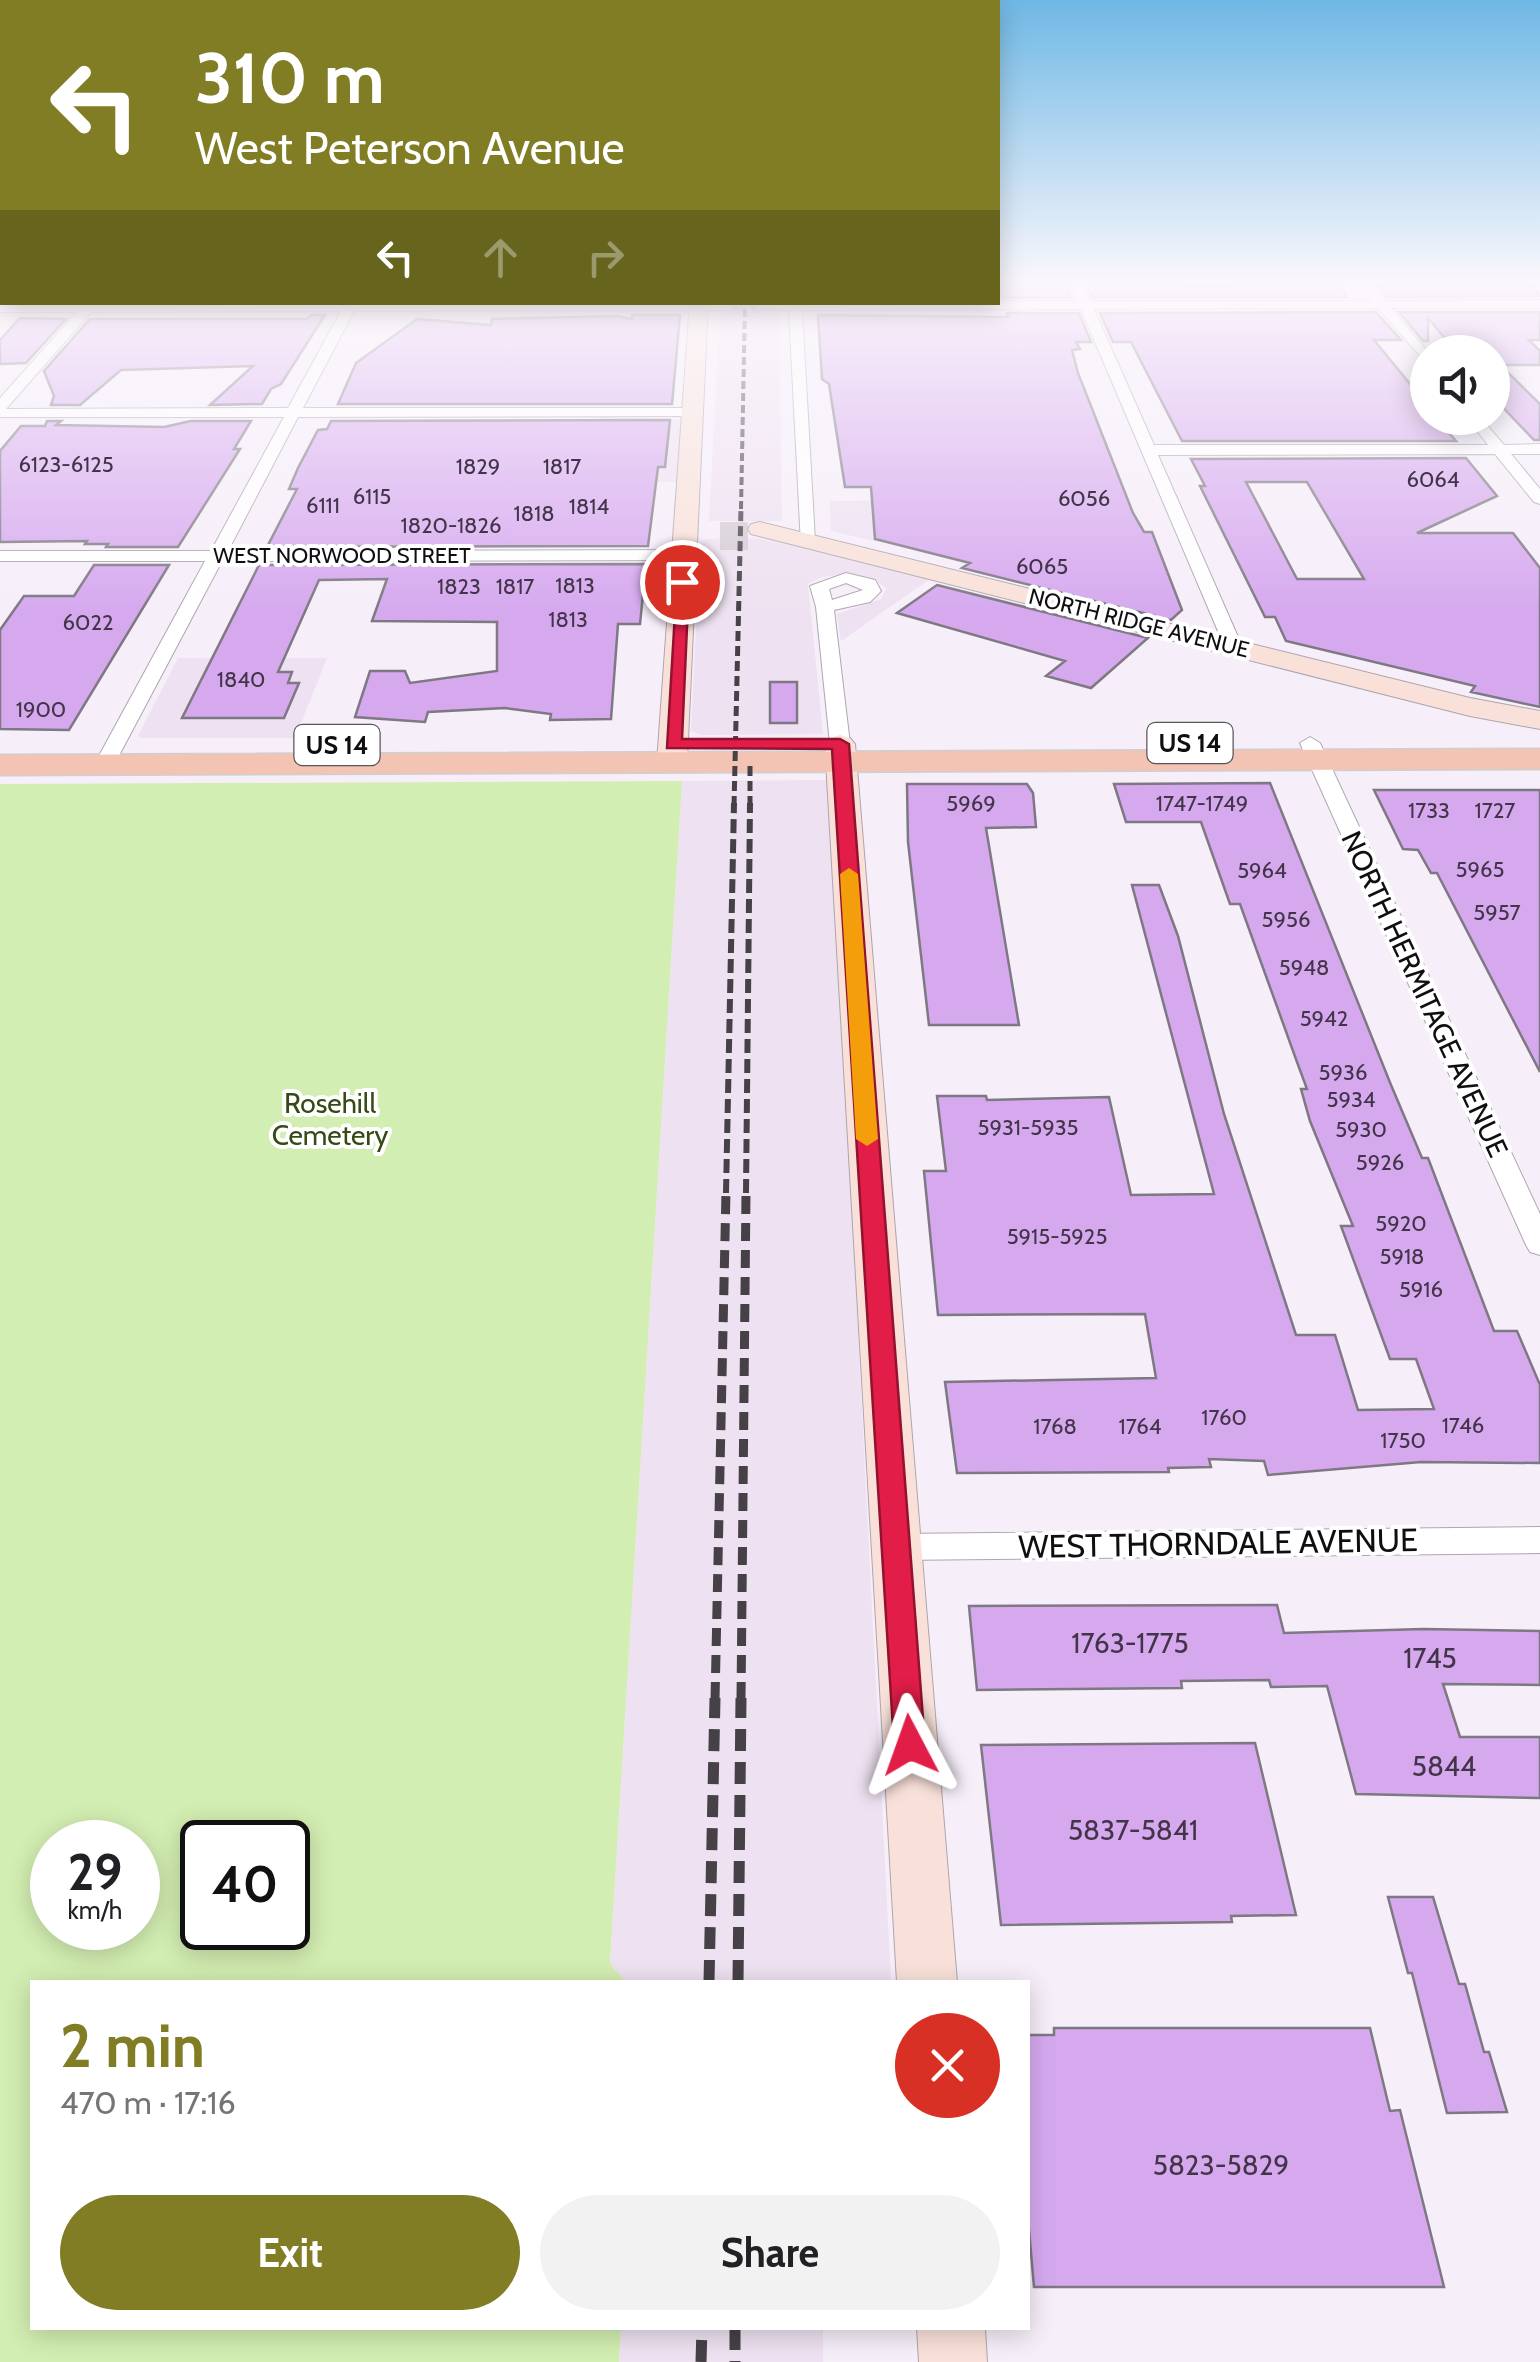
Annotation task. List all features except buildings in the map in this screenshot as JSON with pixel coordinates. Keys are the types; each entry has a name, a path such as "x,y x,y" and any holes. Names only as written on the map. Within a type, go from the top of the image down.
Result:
{"main road":[{"path":"673,753 694,538 693,391"},
{"name":"NORTH RIDGE AVENUE","path":"760,532 1233,646 1470,708 1540,720"},
{"name":"NORTH RIDGE AVENUE","path":"1470,708 1540,739"},
{"name":"US 14","path":"1314,752 1540,739"},
{"name":"US 14","path":"0,746 110,755 1314,752 1540,758"},
{"path":"841,753 926,1980"},
{"name":"US 14","path":"0,765 110,755"},
{"path":"951,2330 953,2362"}],"street":[{"path":"110,755 305,391"},
{"path":"799,391 807,541"},
{"path":"1123,391 1233,646"},
{"path":"0,410 692,412"},
{"path":"1488,435 1540,499"},
{"path":"1148,450 1540,449"},
{"name":"WEST NORWOOD STREET","path":"0,556 217,555 694,538"},
{"path":"825,607 841,753"},
{"name":"NORTH HERMITAGE AVENUE","path":"1314,752 1540,1245"},
{"name":"WEST THORNDALE AVENUE","path":"896,1546 1540,1540"}],"shaded area":[{"path":"716,391 780,391 782,521 709,521"},
{"path":"594,416 684,420 677,482 580,482"},
{"path":"946,500 874,541 831,531 830,501"},
{"path":"775,539 930,579 841,641 837,614 881,599 887,588 870,578 845,574 822,577 808,584 823,734 701,735 691,731 700,546 704,540"},
{"path":"178,658 327,658 295,738 141,738 138,736"},
{"path":"830,780 891,1980 623,1980 610,1963 682,781"},
{"path":"621,2330 823,2330 823,2362 619,2362"}],"green space":[{"name":"Rosehill Cemetery","path":"682,781 610,1963 623,1980 30,1980 30,2330 621,2330 619,2362 0,2362 0,784"}],"tunnel":[{"path":"720,536 759,536"}],"railway":[{"path":"741,509 743,391"},
{"path":"734,806 741,507"},
{"path":"750,763 750,803"},
{"path":"726,1193 734,803"},
{"path":"746,1193 750,803"},
{"path":"715,1700 726,1191"},
{"path":"741,1700 746,1191"},
{"path":"709,1980 715,1698"},
{"path":"738,1980 741,1698"},
{"path":"701,2362 702,2330"},
{"path":"735,2330 735,2362"}],"slow traffic":[{"path":"849,874 867,1139"}],"route":[{"path":"682,582 673,744 840,744 910,1745"}]}
